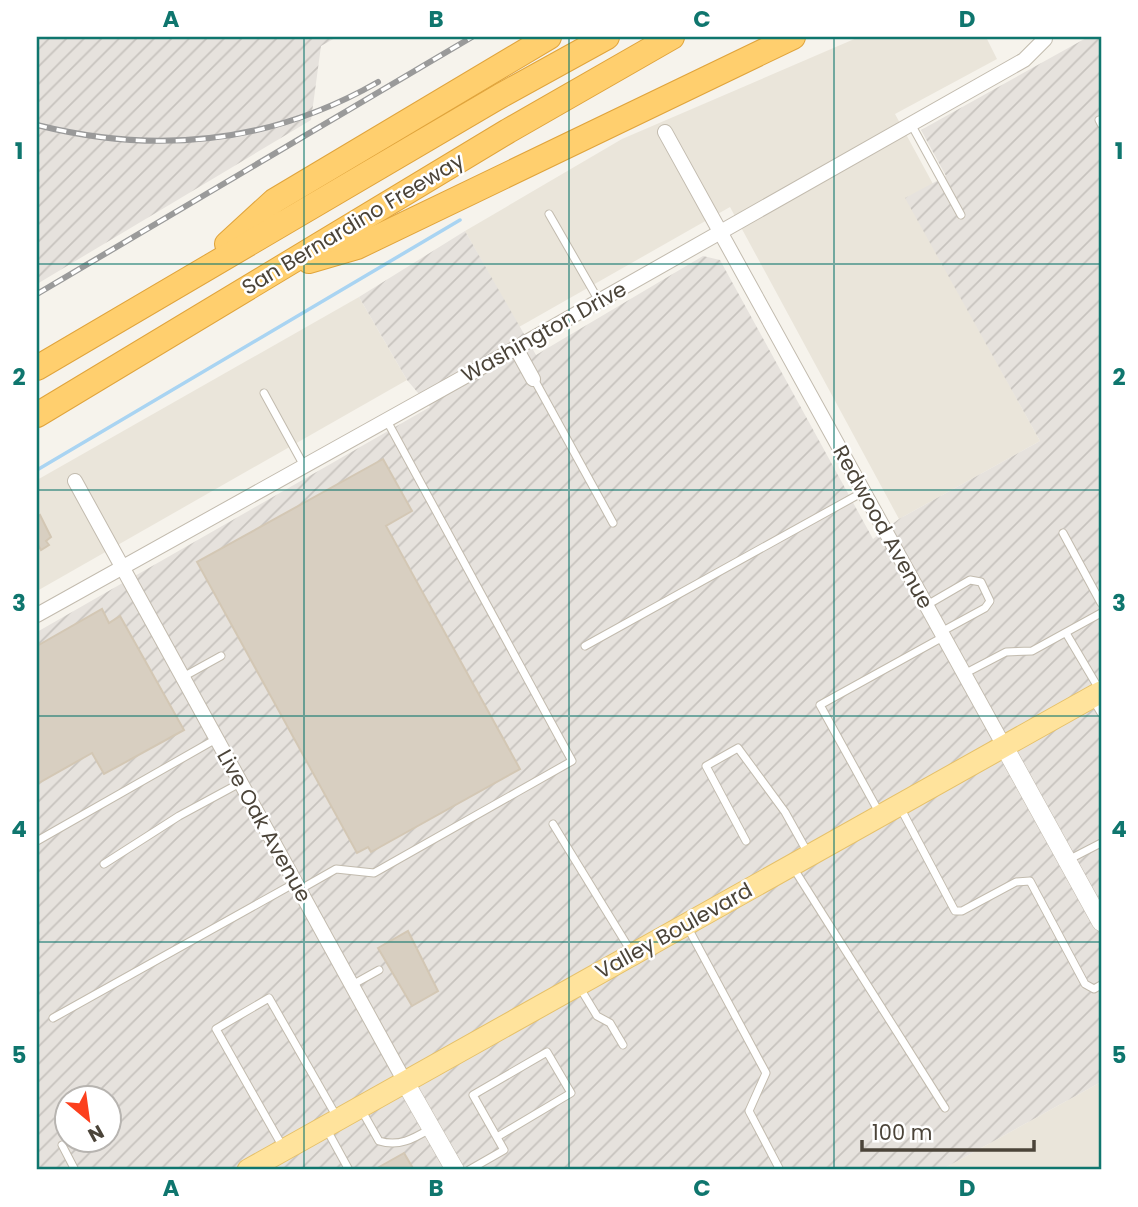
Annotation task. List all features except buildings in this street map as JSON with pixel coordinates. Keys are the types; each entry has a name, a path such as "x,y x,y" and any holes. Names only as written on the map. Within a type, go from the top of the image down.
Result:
{"highway":[{"path":"188,279 274,201 549,37"},
{"name":"San Bernardino Freeway","path":"37,368 500,96 607,37"},
{"name":"San Bernardino Freeway","path":"37,415 278,269 672,37"},
{"path":"278,269 357,247 793,37"}],"main road":[{"name":"Valley Boulevard","path":"247,1170 1004,746 1099,699"}],"street":[{"name":"Washington Drive","path":"37,615 303,464 722,233 1024,60 1045,39"},
{"name":"Redwood Avenue","path":"664,132 1101,922"},
{"path":"516,348 533,379"},
{"name":"Live Oak Avenue","path":"75,481 455,1170"}],"lane":[{"path":"911,124 961,215"},
{"path":"549,214 599,302"},
{"path":"533,379 613,523"},
{"path":"264,393 303,464"},
{"path":"53,1018 297,886 336,869 374,873 572,761 386,419"},
{"path":"586,646 864,491"},
{"path":"1063,533 1101,603"},
{"path":"926,605 970,580 981,582 990,601 985,608 943,634 820,705 956,911 962,911 1016,882 1030,881 1085,984 1094,989 1101,985"},
{"path":"964,674 1006,652 1032,651 1101,613"},
{"path":"1066,633 1099,699"},
{"path":"183,677 221,656"},
{"path":"37,841 216,739"},
{"path":"746,841 706,766 738,748 785,812 800,860 944,1108"},
{"path":"104,863 179,816 240,783"},
{"path":"553,824 632,954"},
{"path":"1067,860 1101,843"},
{"path":"686,924 766,1073 749,1111 780,1170"},
{"path":"352,985 379,970"},
{"path":"578,984 597,1016 610,1023 623,1045"},
{"path":"284,1150 216,1029 269,998 332,1123 349,1170"},
{"path":"469,1170 504,1150 473,1096 547,1052 570,1093 497,1136"},
{"path":"360,1107 380,1141 387,1144 399,1144 431,1129"},
{"path":"66,1154 75,1170"}],"shaded area":[{"path":"37,37 337,37 321,46 311,120 37,284"},
{"path":"859,37 986,37 997,59 895,114 933,184 906,198 1040,441 899,519 730,207 519,327 465,231 622,139"},
{"path":"1088,37 1101,37 1101,1082 941,1170 37,1170 37,632 430,407 407,380 359,297 465,231 536,355 703,256 720,260 873,539 899,519 1040,441 905,198 946,176 921,130"},
{"path":"359,297 407,380 37,591 37,480"},
{"path":"1101,1082 1101,1170 941,1170"}],"waterway":[{"path":"37,470 460,220"}],"railway":[{"path":"37,294 472,37"},
{"path":"37,125 126,140 212,138 254,131 296,119 337,103 378,82"}]}
